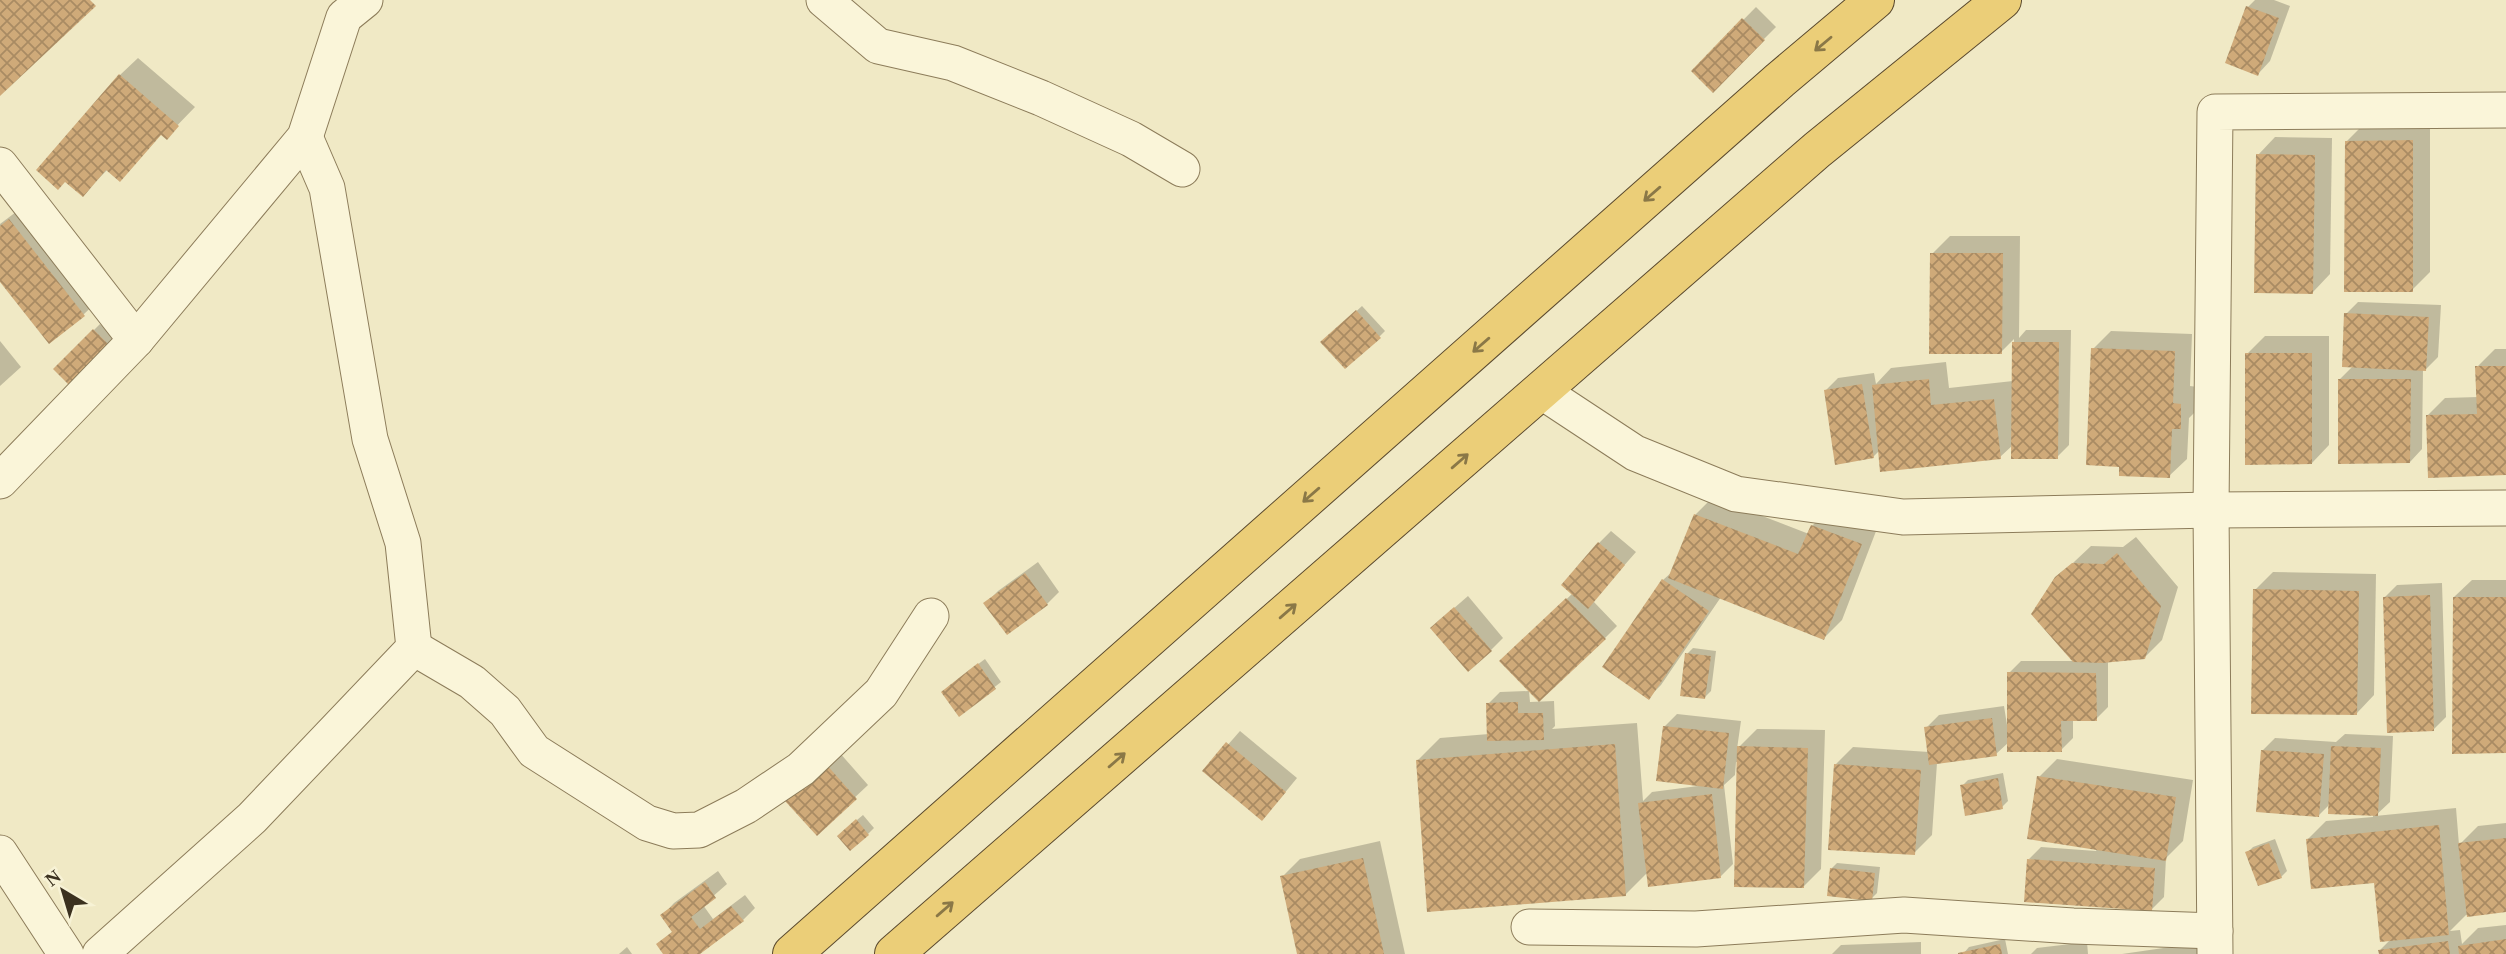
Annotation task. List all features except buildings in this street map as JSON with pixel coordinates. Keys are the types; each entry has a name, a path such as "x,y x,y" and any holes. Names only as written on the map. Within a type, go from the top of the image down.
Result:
{"highway":[{"path":"792,954 1780,80 1875,0"},
{"path":"894,954 1817,150 2002,0"}],"street":[{"path":"824,0 878,46 953,63 1041,98 1131,139 1182,169"},
{"path":"0,481 136,340 305,137 348,6"},
{"path":"1529,927 1696,929 1904,915 2073,926 2215,943 2211,510 2215,112 2506,110"},
{"path":"100,954 252,818 414,649 403,543 370,439 327,188 305,137"},
{"path":"0,165 136,340"},
{"path":"1541,391 1635,453 1737,494 1903,517 2211,510 2506,509"},
{"path":"414,649 480,689 505,711 534,751 647,822 673,831 699,830 746,806 801,769 881,693 930,615"},
{"path":"0,853 66,954"}]}
